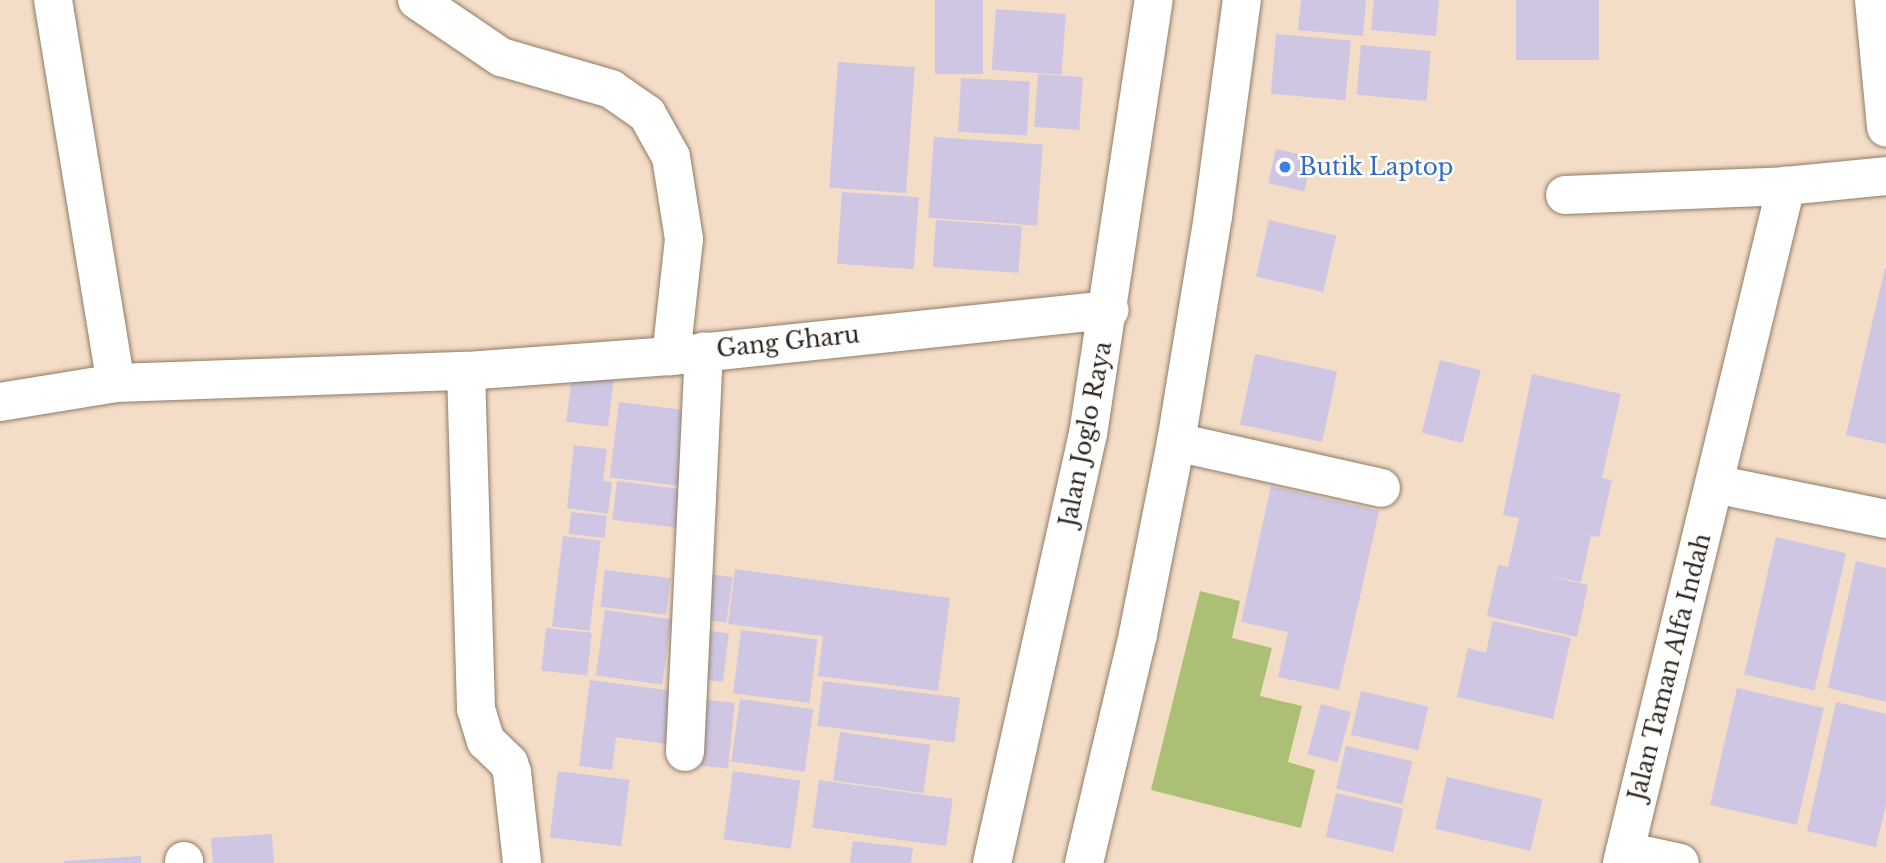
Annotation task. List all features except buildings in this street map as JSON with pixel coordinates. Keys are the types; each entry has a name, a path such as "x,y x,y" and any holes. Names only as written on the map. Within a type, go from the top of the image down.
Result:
{"street":[{"path":"53,0 116,383"},
{"path":"417,0 462,35 501,57 611,89 647,114 671,157 684,239 687,353 685,752"},
{"name":"Jalan Joglo Raya","path":"992,863 1085,447 1110,310 1154,0"},
{"path":"1084,863 1138,634 1175,442 1242,0"},
{"path":"1874,0 1886,127"},
{"path":"1565,195 1786,186 1886,176"},
{"name":"Jalan Taman Alfa Indah","path":"1680,863 1624,857 1786,186"},
{"name":"Gang Gharu","path":"0,402 116,383 466,370 687,353 1110,310"},
{"path":"466,370 476,709 486,741 509,763 512,772 522,863"},
{"path":"1175,442 1381,488"},
{"path":"1714,484 1886,519"}],"green space":[{"path":"1200,591 1240,601 1232,638 1272,648 1260,696 1302,706 1288,762 1315,770 1301,828 1151,790"}],"place":[{"name":"Butik Laptop","path":"1285,167"}]}
